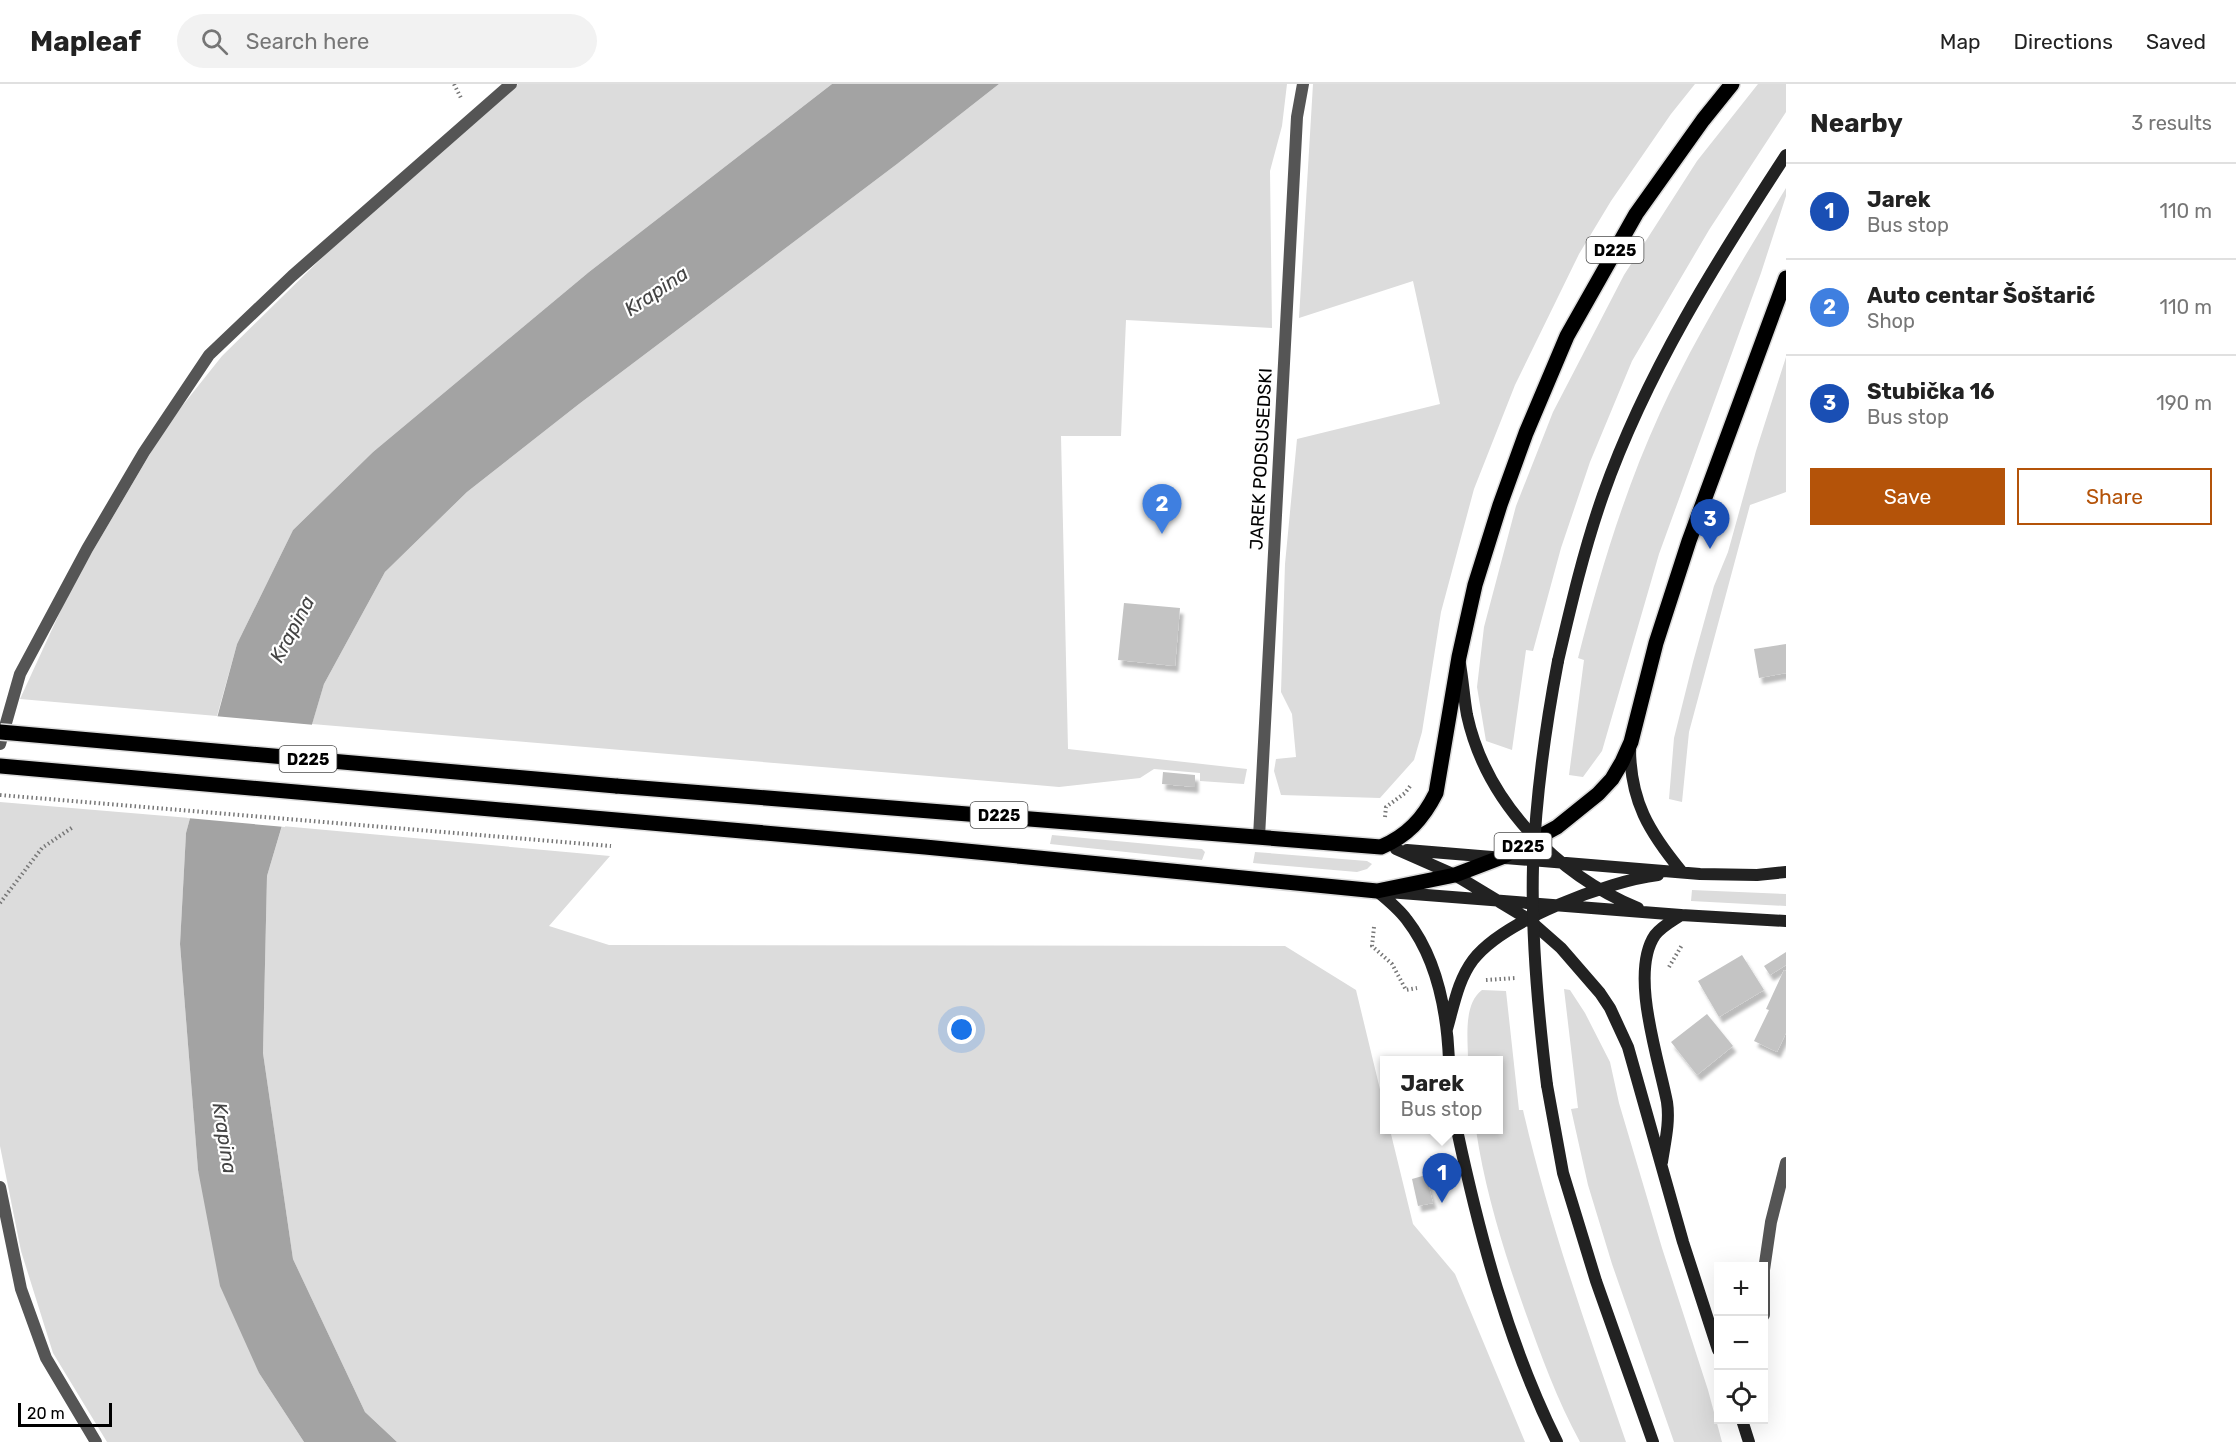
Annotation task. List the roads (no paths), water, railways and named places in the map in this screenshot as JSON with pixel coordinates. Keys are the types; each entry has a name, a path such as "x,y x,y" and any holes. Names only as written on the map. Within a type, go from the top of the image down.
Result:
{"main road":[{"name":"D225","path":"0,732 616,786 1388,848 1418,823 1428,810 1436,793 1459,657 1475,585 1526,433 1567,336 1636,214 1703,120 1732,84"},
{"path":"1653,1442 1596,1281 1563,1173 1547,1085 1537,995 1533,867 1540,775 1558,661 1583,557 1604,493 1628,433 1675,336 1755,202 1786,155"},
{"name":"D225","path":"0,766 615,819 1377,891 1455,875 1502,857 1557,827 1598,794 1612,779 1630,742 1656,643 1689,541 1786,278"},
{"path":"1459,657 1467,715 1485,767 1506,803 1536,839 1563,862 1620,901 1650,913"},
{"path":"1630,742 1630,772 1642,815 1662,848 1682,872"},
{"path":"1388,848 1682,872 1757,875 1786,872"},
{"path":"1388,848 1455,875 1528,919 1561,948 1600,993 1610,1008 1628,1047 1683,1242 1714,1335"},
{"path":"1447,1029 1460,982 1473,960 1490,943 1528,919 1601,889 1635,879 1682,872"},
{"path":"1377,891 1650,913 1786,921"},
{"path":"1377,891 1407,919 1419,938 1438,983 1447,1029 1449,1056"},
{"path":"1661,1166 1668,1124 1667,1103 1650,1029 1646,970 1648,951 1655,936 1681,915"},
{"path":"1458,1134 1481,1232 1508,1323 1540,1408 1557,1442"},
{"path":"1744,1424 1749,1442"}],"street":[{"path":"0,744 20,674 87,549 144,452 209,355 292,276 511,84"},
{"name":"JAREK PODSUSEDSKI","path":"1259,837 1297,117 1303,84"},
{"path":"1765,1262 1771,1222 1786,1163"},
{"path":"0,1186 21,1289 46,1358 96,1442"}],"water":[{"name":"Krapina","path":"832,84 999,84 467,492 385,572 324,684 267,876 263,1053 293,1259 365,1412 397,1442 304,1442 259,1373 220,1286 198,1170 180,944 186,833 237,644 293,530 373,452 589,272"}],"place":[{"name":"Auto centar Šoštarić","path":"1162,534"},
{"name":"Stubička 16","path":"1710,549"},
{"name":"Jarek","path":"1442,1203"}]}
